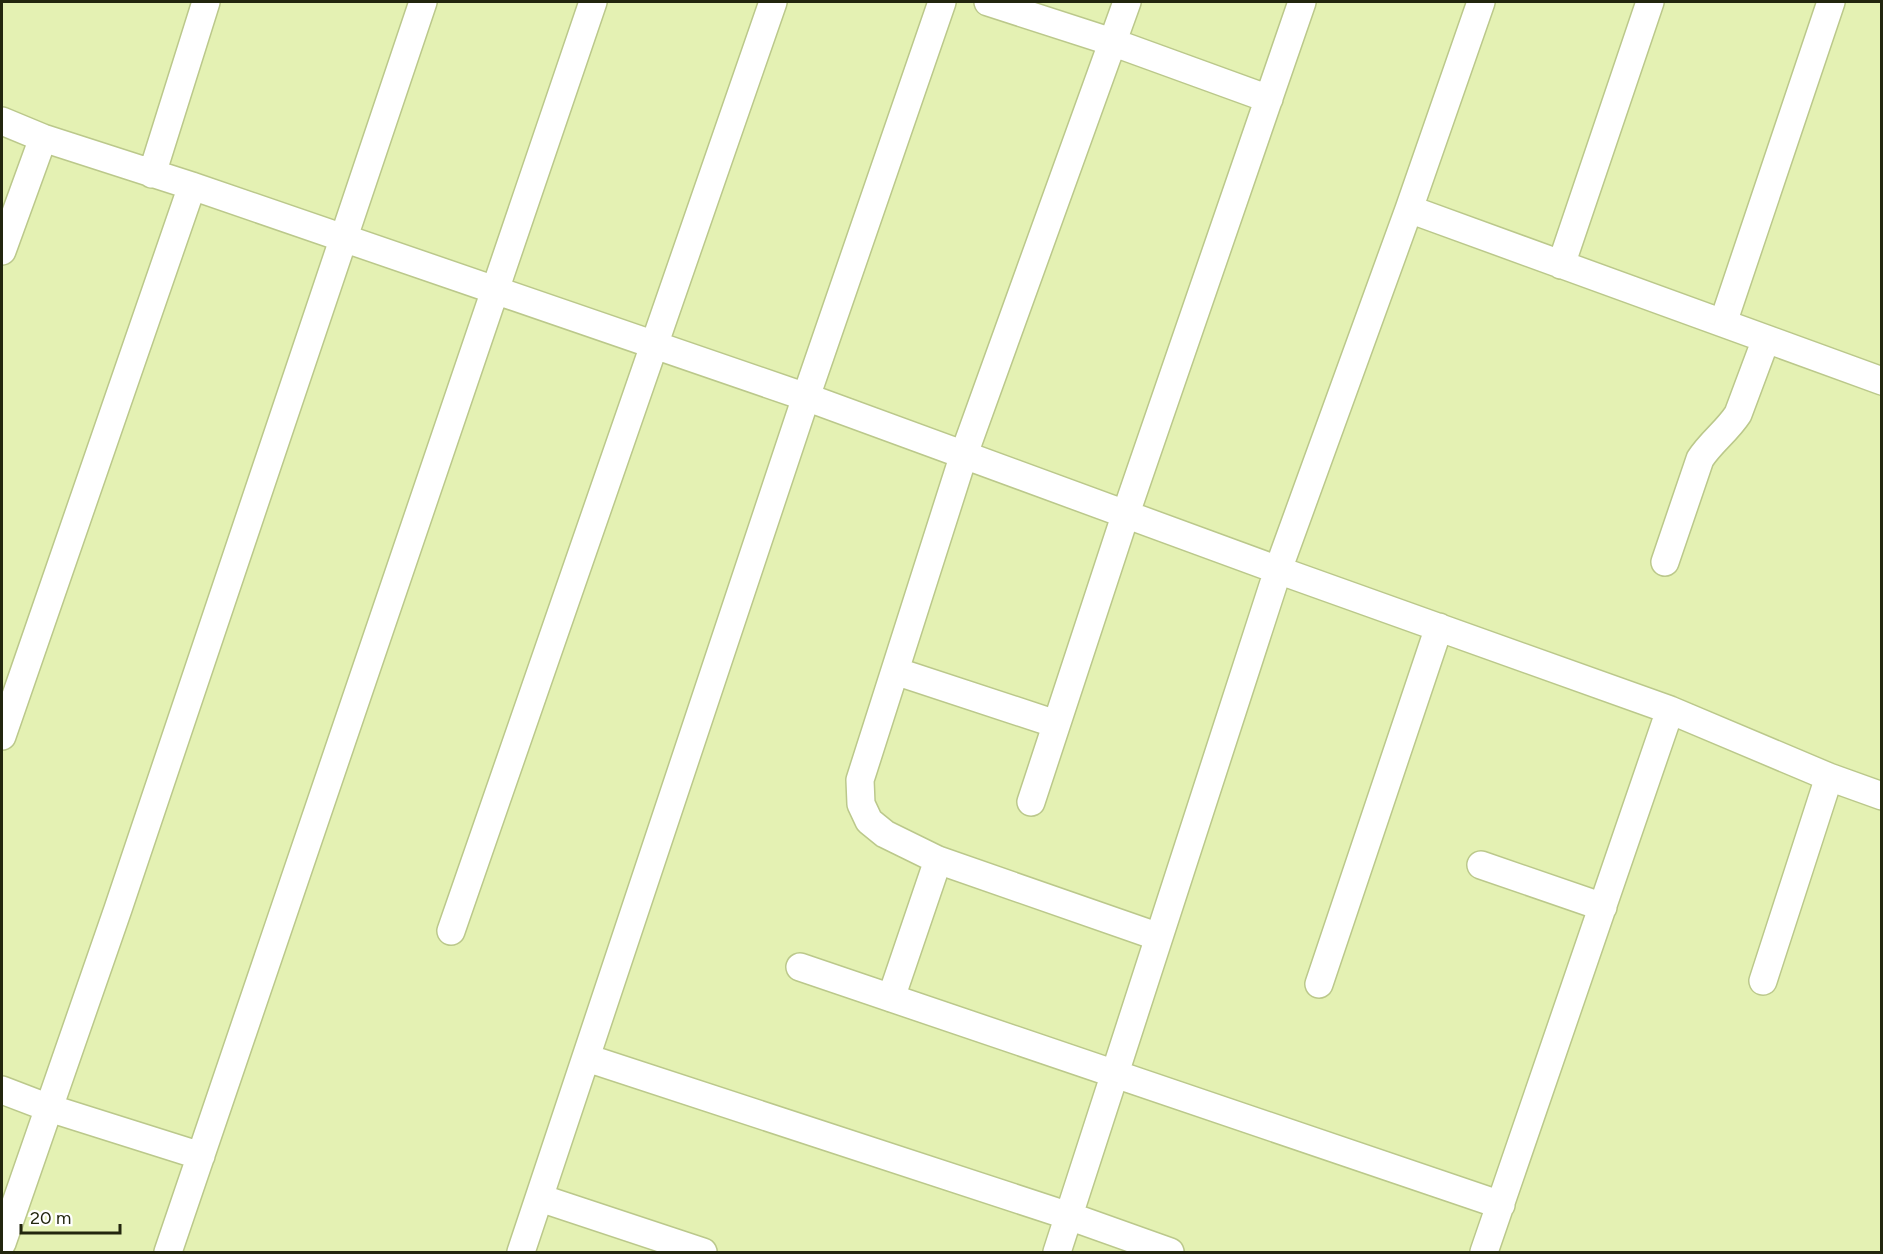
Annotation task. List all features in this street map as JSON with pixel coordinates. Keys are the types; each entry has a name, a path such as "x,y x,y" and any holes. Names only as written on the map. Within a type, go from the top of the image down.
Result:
{"street":[{"path":"152,174 206,2"},
{"path":"2,1243 122,897 423,2"},
{"path":"168,1252 593,2"},
{"path":"451,931 773,2"},
{"path":"521,1252 806,397 942,2"},
{"path":"988,2 1112,42 1269,99"},
{"path":"1126,2 964,454 860,780 861,804 869,821 885,834 938,860 1159,937"},
{"path":"1030,802 1126,513 1302,2"},
{"path":"1057,1252 1278,570 1409,209 1481,2"},
{"path":"1561,265 1650,2"},
{"path":"1723,323 1830,2"},
{"path":"2,121 44,138 192,186 806,397 1278,570 1670,710 1829,777 1881,796"},
{"path":"2,251 44,138"},
{"path":"2,736 192,186"},
{"path":"1409,209 1766,339 1879,372"},
{"path":"1665,562 1700,459 1710,444 1731,425 1738,414 1766,339"},
{"path":"1319,984 1439,627"},
{"path":"895,671 1056,723"},
{"path":"1484,1252 1670,710"},
{"path":"1763,981 1829,777"},
{"path":"891,998 938,860"},
{"path":"1481,865 1603,907"},
{"path":"801,967 1501,1205"},
{"path":"587,1058 1069,1216 1170,1252"},
{"path":"2,1090 49,1108 201,1156"},
{"path":"540,1198 703,1252"}]}
